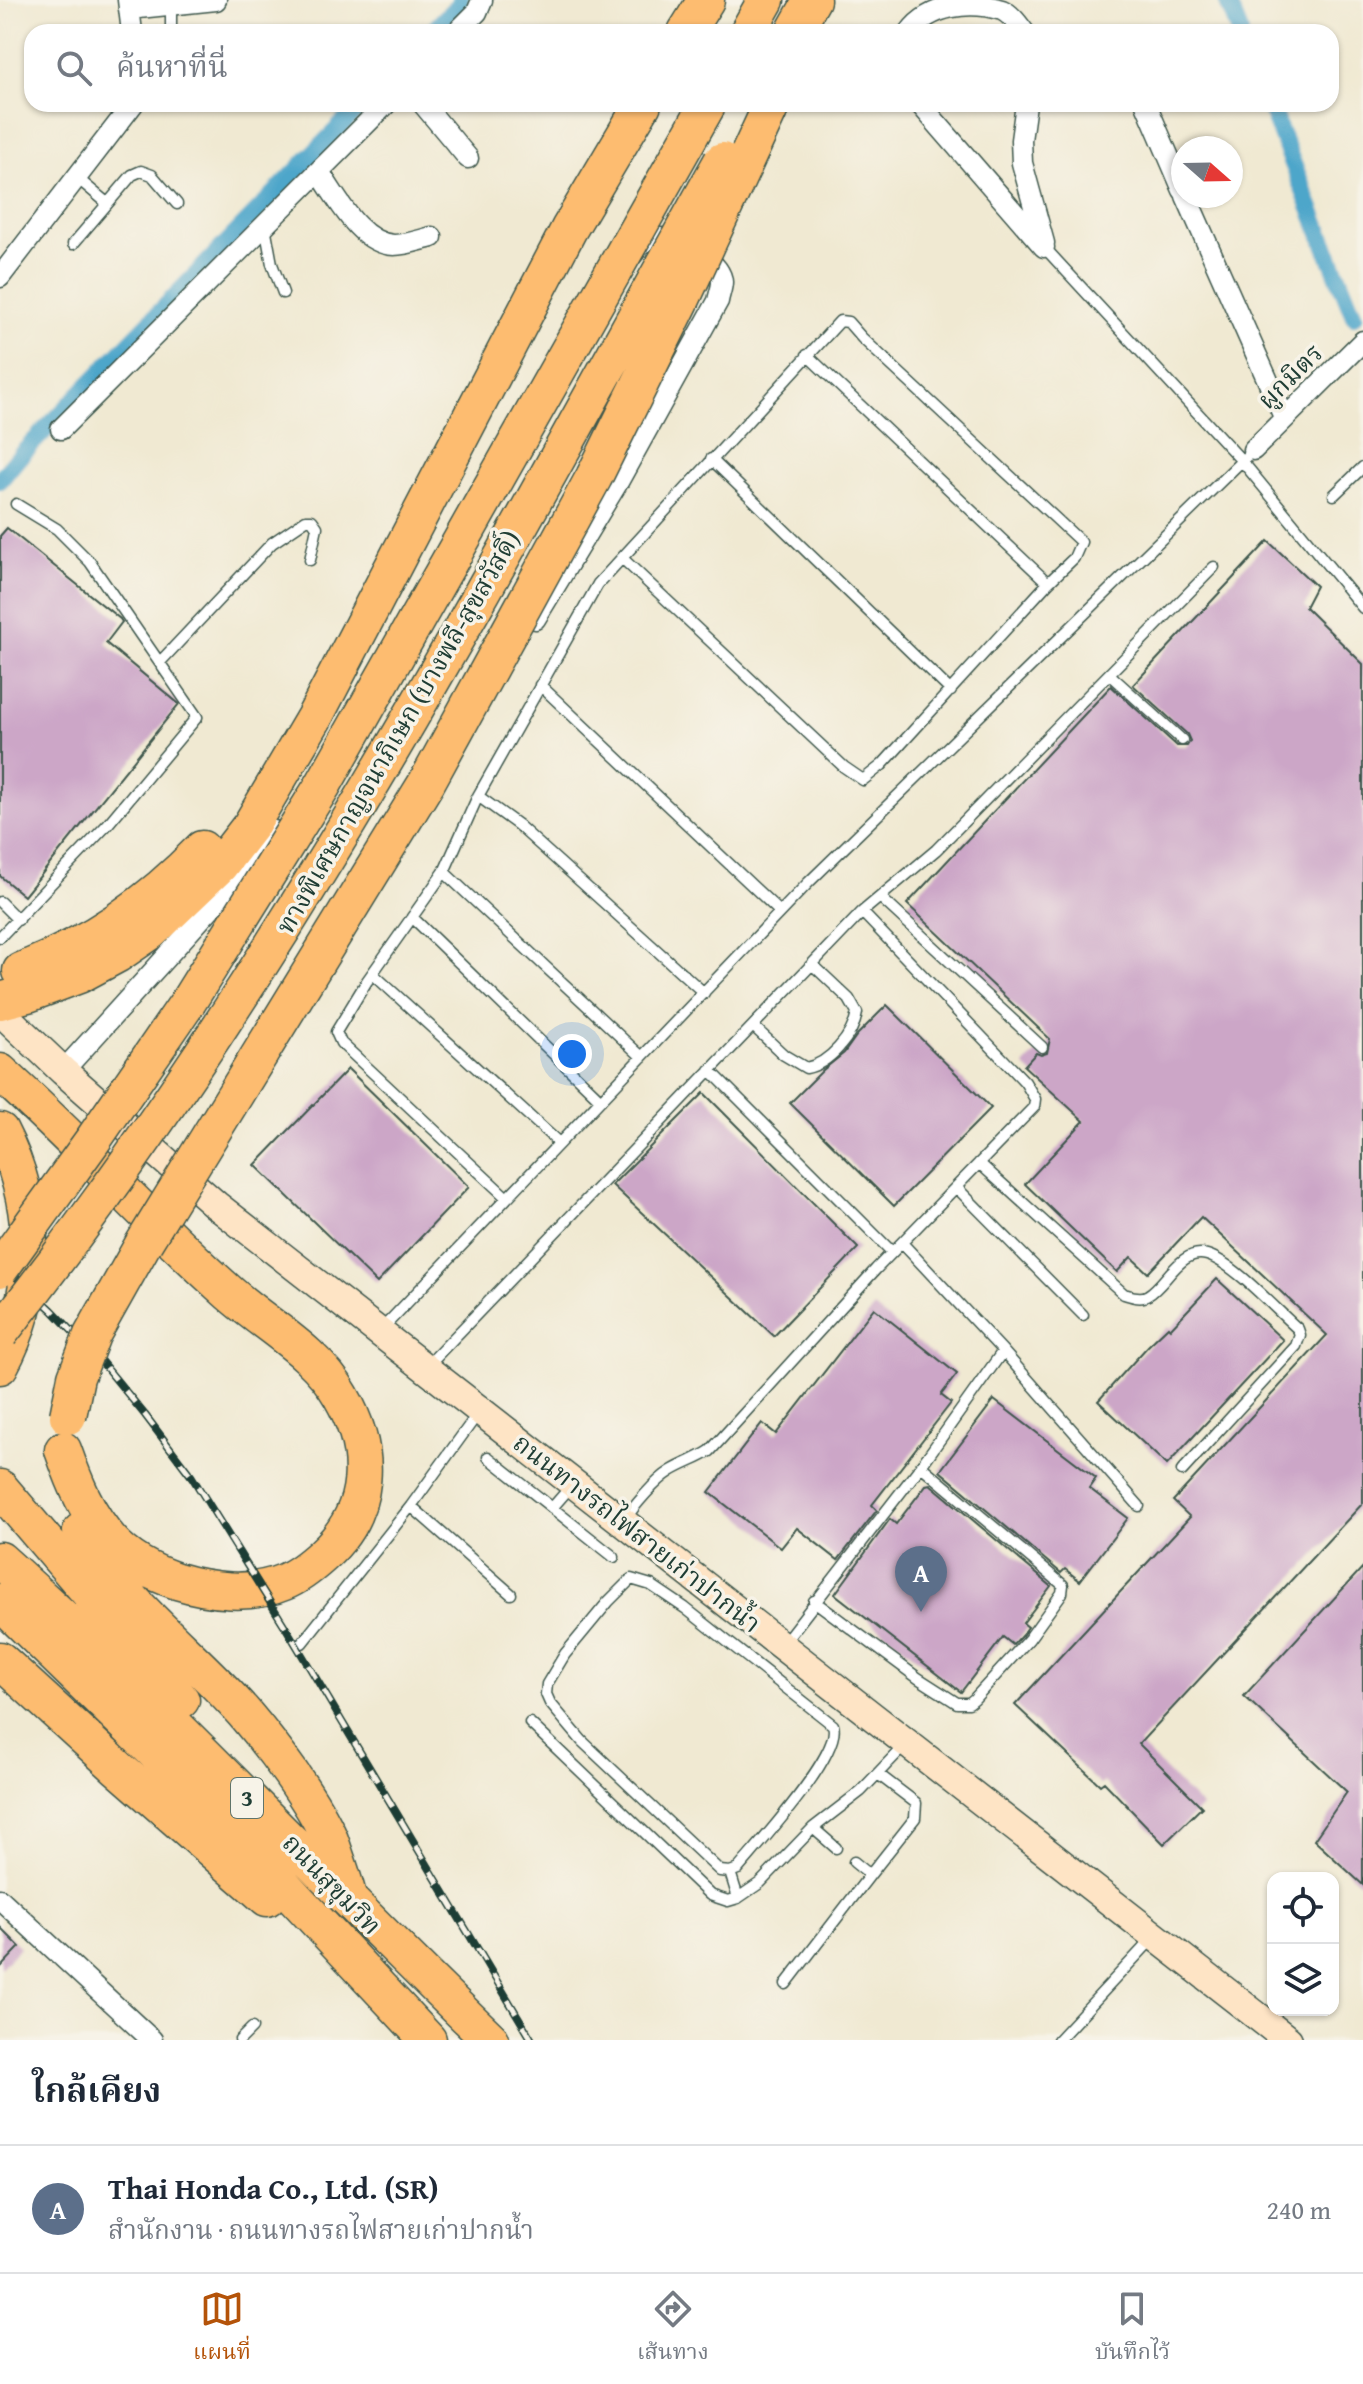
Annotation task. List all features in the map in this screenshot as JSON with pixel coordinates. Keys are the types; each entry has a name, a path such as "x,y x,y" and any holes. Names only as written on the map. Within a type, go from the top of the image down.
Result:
{"highway":[{"path":"691,24 706,0"},
{"path":"752,24 766,0"},
{"path":"798,24 812,0"},
{"path":"808,24 819,0"},
{"path":"0,1001 79,975 150,932 220,865 251,825 288,764 347,654 569,229 638,112"},
{"name":"ทางพิเศษกาญจนาภิเษก (บางพลี-สุขสวัสดิ์)","path":"0,1269 186,1005 299,824 399,653 703,112"},
{"name":"ทางพิเศษกาญจนาภิเษก (บางพลี-สุขสวัสดิ์)","path":"0,1333 123,1172 223,1025 302,901 420,702 750,112"},
{"path":"352,1905 329,1838 289,1773 244,1713 132,1600 89,1545 66,1496 66,1433 76,1377 92,1335 142,1246 427,782 594,477 681,301 768,112"},
{"path":"0,978 59,956 95,937 140,906 178,874 246,797 347,654"},
{"path":"0,1072 228,1293 282,1333 322,1370 346,1407 361,1444 364,1470 354,1517 337,1542 319,1559 282,1583 250,1590 223,1591 165,1577 135,1562 113,1543 81,1499 66,1433"},
{"path":"0,1131 15,1163 25,1196 29,1236 24,1300 17,1328 0,1366"},
{"path":"0,1488 228,1755 318,1869"},
{"name":"ถนนสุขุมวิท","path":"0,1560 134,1683 352,1905 491,2040"},
{"name":"ถนนสุขุมวิท","path":"0,1602 202,1798 419,2031"},
{"path":"0,1635 141,1768 214,1850"},
{"path":"0,1660 118,1768 419,2031"}],"main road":[{"name":"ถนนทางรถไฟสายเก่าปากน้ำ","path":"0,1011 63,1071 216,1205 1288,2040"}],"street":[{"path":"131,24 128,4 171,5 216,0"},
{"path":"465,24 477,12 482,0"},
{"path":"916,24 951,4 1002,10 1016,24"},
{"path":"0,277 127,112"},
{"path":"61,429 378,112"},
{"path":"430,112 468,158"},
{"path":"927,112 1044,247"},
{"path":"1025,112 1022,163 1044,247"},
{"path":"1149,112 1171,162"},
{"path":"319,172 357,225 371,238 395,245 432,237"},
{"path":"1191,208 1284,417"},
{"path":"63,1071 256,858 303,788 451,539 590,315 641,243 657,237 702,254 717,269 722,281 718,301 641,440 253,1086 191,1183"},
{"name":"ผูกมิตร","path":"1248,456 1363,341"},
{"path":"0,1899 152,2040"}],"lane":[{"path":"171,5 171,24"},
{"path":"73,244 132,175 141,171 152,175 177,204"},
{"path":"76,177 107,203"},
{"path":"265,226 272,264 283,293"},
{"path":"1044,247 1248,456 1363,608"},
{"path":"507,1198 341,1043 336,1032 444,872 478,796 598,584 807,355 844,320 1081,542 1074,558 882,765 863,780 844,767 622,558"},
{"path":"807,355 1048,583"},
{"path":"379,1332 780,912 1248,456"},
{"path":"711,459 951,691"},
{"path":"1334,495 1363,467"},
{"path":"0,937 108,824 197,717 90,562 57,529 16,504"},
{"path":"160,662 272,543 306,520 312,520 317,527 310,560"},
{"path":"425,1368 862,912 936,850 1214,567"},
{"path":"1109,674 1182,740"},
{"path":"540,685 780,912"},
{"path":"478,796 518,825 704,993"},
{"path":"444,872 642,1057"},
{"path":"880,897 1042,1047"},
{"path":"0,902 18,920"},
{"path":"623,1522 669,1471 710,1451 892,1252 1034,1107 1035,1099 1025,1082 862,912"},
{"path":"412,917 601,1100"},
{"path":"753,1026 784,1055 806,1068 818,1066 838,1047 855,1025 857,1013 849,999 813,965"},
{"path":"373,974 559,1143"},
{"path":"710,1070 892,1252"},
{"path":"979,1163 1124,1294 1141,1298 1148,1295 1175,1267 1192,1255 1208,1255 1231,1269 1298,1329 1300,1335 1296,1346 1182,1471"},
{"path":"956,1187 1083,1315"},
{"path":"903,1244 1003,1351 1139,1506"},
{"path":"781,1646 921,1466 1003,1351"},
{"path":"302,1643 411,1506 480,1410"},
{"path":"488,1457 614,1557"},
{"path":"814,1601 957,1703 969,1703 974,1699 1029,1639 1062,1593 1063,1585 921,1466"},
{"path":"552,1508 573,1483"},
{"path":"411,1506 511,1594"},
{"path":"631,1579 651,1585 685,1608 833,1725 834,1740 827,1755 783,1815 738,1869 730,1872 720,1871 582,1741 546,1694 547,1684 565,1654 631,1579"},
{"path":"530,1723 710,1895 720,1900 738,1898 760,1883 813,1828 878,1774 906,1743"},
{"path":"786,1984 915,1818 916,1803 878,1774"},
{"path":"813,1828 836,1848"},
{"path":"854,1862 870,1875"},
{"path":"730,1872 738,1898"},
{"path":"1058,2040 1154,1936"},
{"path":"240,2040 252,2028"}],"building":[{"path":"7,528 120,619 122,622 106,643 179,704 24,896 0,876 0,536"},
{"path":"1268,541 1316,586 1305,607 1363,664 1363,1503 1139,1744 1202,1807 1164,1844 1104,1782 1100,1785 1015,1705 1190,1517 1173,1501 1327,1335 1201,1217 1148,1273 1131,1257 1117,1272 1025,1184 1084,1121 1024,1066 1036,1053 1047,1053 1050,1039 907,904 1111,686 1177,746 1187,746 1190,741 1187,734 1133,685"},
{"path":"887,1005 991,1108 894,1206 790,1103 844,1053"},
{"path":"348,1069 469,1187 377,1283 255,1165"},
{"path":"704,1093 858,1248 774,1336 612,1185"},
{"path":"1217,1279 1283,1340 1167,1465 1098,1401 1148,1346 1168,1327 1170,1329"},
{"path":"874,1308 957,1374 941,1395 951,1403 872,1505 877,1510 838,1560 797,1528 781,1548 709,1492 762,1423 776,1434"},
{"path":"994,1400 1096,1478 1089,1488 1128,1518 1080,1581 1065,1569 1061,1573 940,1471"},
{"path":"930,1484 1051,1586 1023,1623 1028,1627 1023,1634 1013,1645 1003,1637 961,1692 835,1594 890,1519 896,1524 926,1485"},
{"path":"1363,1567 1363,1885 1314,1840 1347,1792 1244,1696"},
{"path":"0,1927 20,1947 0,1968"}],"waterway":[{"path":"440,24 460,0"},
{"path":"1227,0 1237,24"},
{"path":"0,480 354,112"},
{"path":"1272,112 1354,316"}],"railway":[{"path":"0,1262 100,1360 192,1477 286,1628 532,2040"}],"place":[{"name":"Thai Honda Co., Ltd. (SR)","path":"921,1612"}]}
